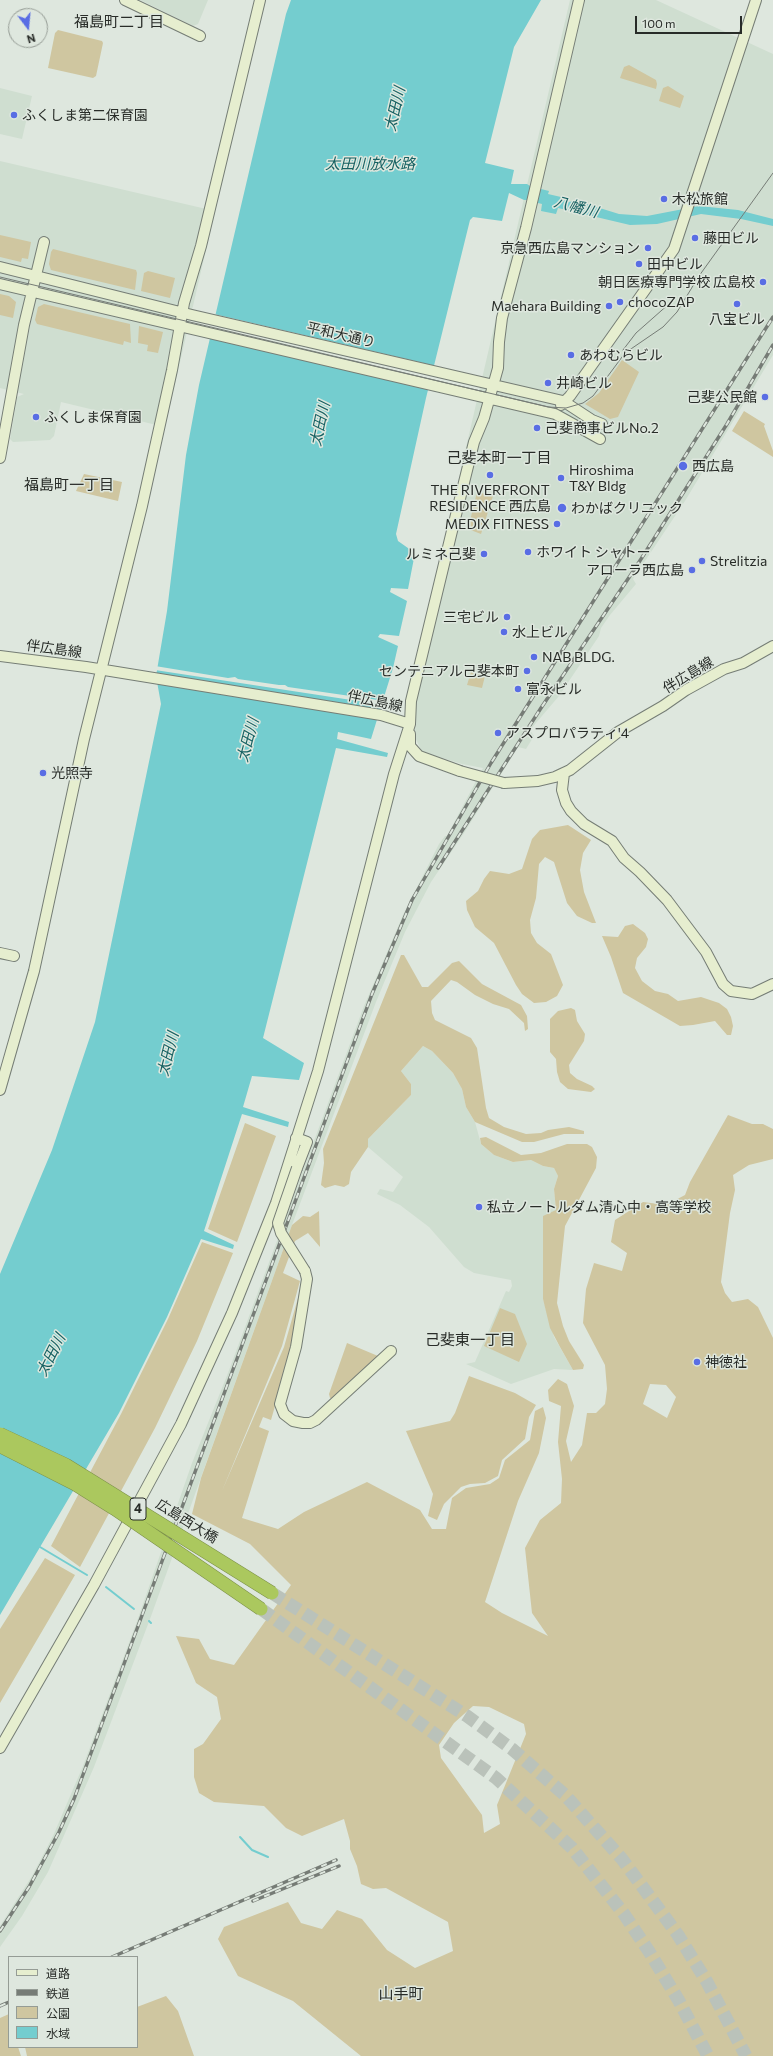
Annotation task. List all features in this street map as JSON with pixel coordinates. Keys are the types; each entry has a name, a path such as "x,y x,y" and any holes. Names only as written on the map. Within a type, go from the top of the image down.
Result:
{"highway":[{"name":"広島西大橋","path":"0,1434 66,1465 272,1592"},
{"name":"広島西大橋","path":"0,1446 75,1484 115,1509 261,1609"}],"street":[{"path":"125,0 200,36"},
{"path":"0,1090 34,970 187,313 201,246 260,0"},
{"path":"0,1748 94,1585 180,1424 232,1313 276,1203 318,1071 355,933 474,442 489,385 498,368 502,318 531,204 579,0"},
{"path":"555,414 563,401 570,396 674,249 756,0"},
{"path":"0,458 24,325 44,242"},
{"name":"平和大通り","path":"0,267 489,385 563,401"},
{"name":"平和大通り","path":"0,284 555,414 600,439"},
{"path":"563,401 592,420 602,424"},
{"name":"伴広島線","path":"0,656 381,715 406,723 410,746 419,756 475,776 504,783 538,781 564,773 584,760 618,732 663,706 686,690 724,669 743,662 773,646"},
{"path":"564,773 562,790 566,803 571,811 584,824 612,841 624,858 667,900 706,952 723,984 731,991 752,994 773,984"},
{"path":"0,953 14,956"},
{"path":"296,1138 307,1142 278,1222 281,1233 305,1271 307,1279 296,1347 280,1404 284,1414 293,1421 303,1423 310,1423 316,1420 391,1351"}],"shaded area":[{"path":"140,0 208,0 198,24 193,26"},
{"path":"570,0 656,0 773,54 773,355 685,501 633,579 636,584 601,628 599,636 559,696 530,730 534,736 526,749 518,747 431,882 405,932 376,1002 292,1225 150,1619 94,1767 48,1872 22,1916 0,1947 0,1926 32,1876 53,1836 83,1766 136,1624 192,1463 228,1373 364,1006 403,915 439,844 445,836 447,836 483,768 462,764 422,752 404,714"},
{"name":"ふくしま第二保育園","path":"0,88 32,96 22,139 0,134"},
{"path":"0,161 215,211 165,427 61,402 54,436 50,440 13,442 10,439 17,397 24,394 0,388"},
{"name":"私立ノートルダム清心中・高等学校","path":"423,1046 432,1051 453,1073 462,1089 466,1107 475,1122 481,1144 494,1155 513,1162 531,1160 543,1166 554,1168 558,1176 554,1189 556,1210 543,1251 543,1299 554,1337 573,1370 554,1369 511,1384 466,1364 475,1362 506,1291 509,1292 512,1286 511,1280 474,1273 464,1267 429,1227 400,1205 377,1194 380,1189 393,1192 403,1177 368,1147 368,1139 411,1095 411,1084 401,1071"}],"green space":[{"path":"58,30 102,41 103,43 96,76 93,78 48,68 55,33"},
{"path":"629,65 656,80 656,89 620,78 624,67"},
{"path":"668,86 684,96 680,108 659,101 663,88"},
{"path":"0,235 31,242 28,259 22,258 21,262 0,257"},
{"path":"53,249 136,270 135,290 51,270 49,264"},
{"path":"148,271 175,278 170,298 141,291 144,273"},
{"path":"0,294 9,296 16,302 13,318 0,315"},
{"path":"44,304 130,324 131,343 124,341 123,345 37,324 35,320 38,307"},
{"path":"139,326 163,332 158,353 147,351 148,345 138,343"},
{"path":"622,360 639,372 618,417 610,419 585,404 599,393"},
{"path":"744,411 765,424 764,426 773,451 773,457 732,431"},
{"path":"84,474 122,482 118,501 76,491"},
{"path":"477,492 493,496 481,534 468,529"},
{"path":"471,672 485,676 482,688 467,685"},
{"path":"568,825 591,840 583,853 580,870 584,892 596,923 592,923 577,916 567,903 554,862 545,857 539,864 536,898 530,920 531,933 537,943 551,954 563,985 557,996 546,1002 534,1003 522,994 516,985 494,943 475,927 467,910 466,901 478,891 490,871 509,874 522,869 532,839 540,830"},
{"path":"633,924 645,933 648,939 646,947 637,958 635,968 642,981 655,991 668,994 678,1001 701,997 719,1003 727,1009 731,1017 733,1026 731,1035 727,1035 715,1021 680,1026 623,993 602,936 618,937 625,926"},
{"path":"401,955 404,955 422,987 428,987 452,963 459,961 482,984 521,1005 527,1016 528,1029 525,1031 524,1023 509,1009 493,1004 475,995 457,982 451,980 431,1001 432,1013 435,1020 471,1038 477,1048 486,1108 489,1118 504,1127 526,1134 541,1133 548,1130 569,1127 584,1131 584,1134 564,1134 534,1142 522,1142 475,1122 466,1107 462,1089 453,1073 432,1051 423,1046 401,1071 411,1084 411,1095 368,1139 368,1147 351,1172 349,1184 344,1187 335,1185 325,1188 321,1185 324,1163 323,1149"},
{"path":"571,1008 575,1010 577,1021 585,1034 584,1041 569,1065 570,1073 577,1079 592,1086 595,1089 591,1092 568,1089 560,1082 557,1072 556,1059 550,1052 550,1019 558,1011"},
{"path":"728,1115 752,1124 763,1124 773,1129 773,1159 749,1165 733,1175 735,1190 730,1213 721,1282 725,1293 732,1302 748,1299 758,1307 773,1338 773,2056 361,2056 293,2001 238,1976 218,1939 224,1927 288,1902 301,1923 322,1929 337,1910 362,1919 387,1950 415,1968 453,1951 448,1922 386,1888 373,1889 361,1884 357,1866 350,1849 350,1841 344,1819 302,1836 286,1828 264,1806 214,1802 199,1793 194,1777 194,1749 203,1744 221,1719 217,1697 196,1683 176,1636 199,1639 210,1659 234,1665 291,1585 250,1544 192,1514 201,1478 292,1225 303,1216 310,1217 319,1211 320,1247 308,1233 295,1241 283,1273 300,1281 282,1346 222,1491 284,1347 302,1284 292,1347 271,1420 263,1417 259,1427 269,1431 242,1518 278,1529 304,1512 367,1482 420,1510 432,1529 446,1529 452,1498 466,1488 490,1484 499,1478 505,1460 530,1440 535,1411 543,1407 546,1418 539,1453 518,1501 485,1602 502,1613 548,1636 532,1613 525,1548 540,1520 561,1503 562,1479 558,1442 561,1406 549,1401 548,1390 558,1379 567,1384 574,1406 566,1441 571,1462 582,1445 587,1413 596,1413 605,1404 607,1389 605,1365 583,1323 586,1289 594,1263 622,1271 627,1253 611,1242 615,1220 643,1202 666,1205 685,1195 690,1182","holes":["650,1384 666,1385 676,1397 667,1418 643,1404","473,1706 489,1707 524,1724 526,1734 497,1805 500,1824 484,1833 482,1815 441,1758 439,1745 454,1723"]},
{"path":"245,1123 276,1136 237,1242 208,1229"},
{"path":"486,1137 521,1155 541,1153 567,1144 587,1144 592,1147 597,1157 596,1168 565,1226 557,1303 563,1326 569,1341 584,1365 583,1369 573,1370 550,1328 543,1299 543,1216 556,1210 554,1189 558,1176 554,1168 543,1166 531,1160 513,1162 494,1155 481,1144 480,1138"},
{"path":"202,1242 233,1253 197,1341 155,1428 80,1567 51,1546 121,1414 168,1319"},
{"path":"500,1308 515,1314 527,1344 519,1362 484,1346"},
{"path":"347,1343 378,1356 333,1398 330,1398 329,1394"},
{"path":"469,1376 515,1393 536,1405 529,1417 525,1439 502,1460 498,1476 485,1483 470,1484 461,1487 444,1504 437,1520 428,1516 433,1494 406,1431 450,1421 455,1413"},
{"path":"45,1558 75,1575 0,1703 0,1629"},
{"path":"166,1996 178,2011 194,2056 27,2056 25,2048 138,2048 138,2007"},
{"path":"8,2014 8,2048 18,2048 21,2056 0,2056 0,2018"}],"water":[{"name":"太田川放水路","path":"291,0 541,0 514,47 485,163 514,170 511,184 527,184 539,192 541,189 549,191 548,194 561,197 570,202 574,200 619,214 647,216 699,206 738,210 773,219 773,226 741,219 701,214 657,224 630,225 558,208 556,214 541,211 542,204 538,203 538,200 524,200 509,193 502,221 473,217 470,220 426,398 396,534 398,541 415,553 408,589 391,588 390,592 407,601 399,636 380,634 378,637 398,646 393,668 371,739 338,732 337,739 388,753 387,757 336,748 263,1038 304,1063 299,1080 252,1076 243,1107 289,1122 288,1127 242,1114 204,1231 234,1245 233,1249 201,1239 167,1317 119,1413 0,1615 0,1274 52,1150 95,1022 161,704 156,676 167,611 186,455 199,385 286,14"}],"pier":[{"path":"214,314 436,366 430,390 208,337"},
{"path":"155,666 385,701 384,705 155,670"}],"waterway":[{"path":"40,1547 87,1575"},
{"path":"106,1587 134,1609"},
{"path":"240,1837 252,1850 268,1857"}],"tunnel":[{"path":"272,1593 467,1716 512,1749 565,1795 622,1859 678,1935 707,1982 746,2056"},
{"path":"261,1609 496,1778 572,1848 624,1914 650,1953 679,2001 708,2056"}],"tram line":[{"path":"0,277 548,407 566,408 583,403 593,396 625,353 663,327 677,312 699,276 773,173"},
{"path":"623,350 636,333 670,303"}],"railway":[{"path":"0,1931 29,1887 59,1832 74,1799 372,994 412,900 491,763 773,317"},
{"path":"438,868 541,708 634,570 727,424 773,345"},
{"path":"114,1956 336,1860"},
{"path":"253,1901 339,1866"},
{"path":"0,2006 8,2002"}],"place":[{"name":"ふくしま第二保育園","path":"14,115"},
{"name":"木松旅館","path":"664,199"},
{"name":"藤田ビル","path":"695,238"},
{"name":"京急西広島マンション","path":"648,248"},
{"name":"田中ビル","path":"639,264"},
{"name":"朝日医療専門学校 広島校","path":"763,282"},
{"name":"chocoZAP","path":"620,302"},
{"name":"八宝ビル","path":"737,304"},
{"name":"Maehara Building","path":"609,306"},
{"name":"あわむらビル","path":"571,355"},
{"name":"井崎ビル","path":"548,383"},
{"name":"己斐公民館","path":"765,397"},
{"name":"ふくしま保育園","path":"36,417"},
{"name":"己斐商事ビルNo.2","path":"537,428"},
{"name":"西広島","path":"683,466"},
{"name":"THE RIVERFRONT RESIDENCE 西広島","path":"490,475"},
{"name":"Hiroshima T&Y Bldg","path":"561,478"},
{"name":"わかばクリニック","path":"562,508"},
{"name":"MEDIX FITNESS","path":"557,524"},
{"name":"ホワイト シャトー","path":"528,552"},
{"name":"ルミネ己斐","path":"484,554"},
{"name":"Strelitzia","path":"702,561"},
{"name":"アローラ西広島","path":"692,570"},
{"name":"三宅ビル","path":"507,617"},
{"name":"水上ビル","path":"504,632"},
{"name":"NAB BLDG.","path":"534,657"},
{"name":"センテニアル己斐本町","path":"527,671"},
{"name":"富永ビル","path":"518,689"},
{"name":"アスプロパラティ'4","path":"498,733"},
{"name":"光照寺","path":"43,773"},
{"name":"私立ノートルダム清心中・高等学校","path":"479,1207"},
{"name":"神徳社","path":"697,1362"}],"district":[{"name":"福島町二丁目","path":"119,22"},
{"name":"己斐本町一丁目","path":"499,458"},
{"name":"福島町一丁目","path":"69,485"},
{"name":"己斐東一丁目","path":"470,1340"},
{"name":"山手町","path":"401,1994"}],"water label":[{"name":"太田川","path":"395,109"},
{"name":"八幡川","path":"576,207"},
{"name":"太田川","path":"320,424"},
{"name":"太田川","path":"248,740"},
{"name":"太田川","path":"168,1054"},
{"name":"太田川","path":"51,1355"}]}
